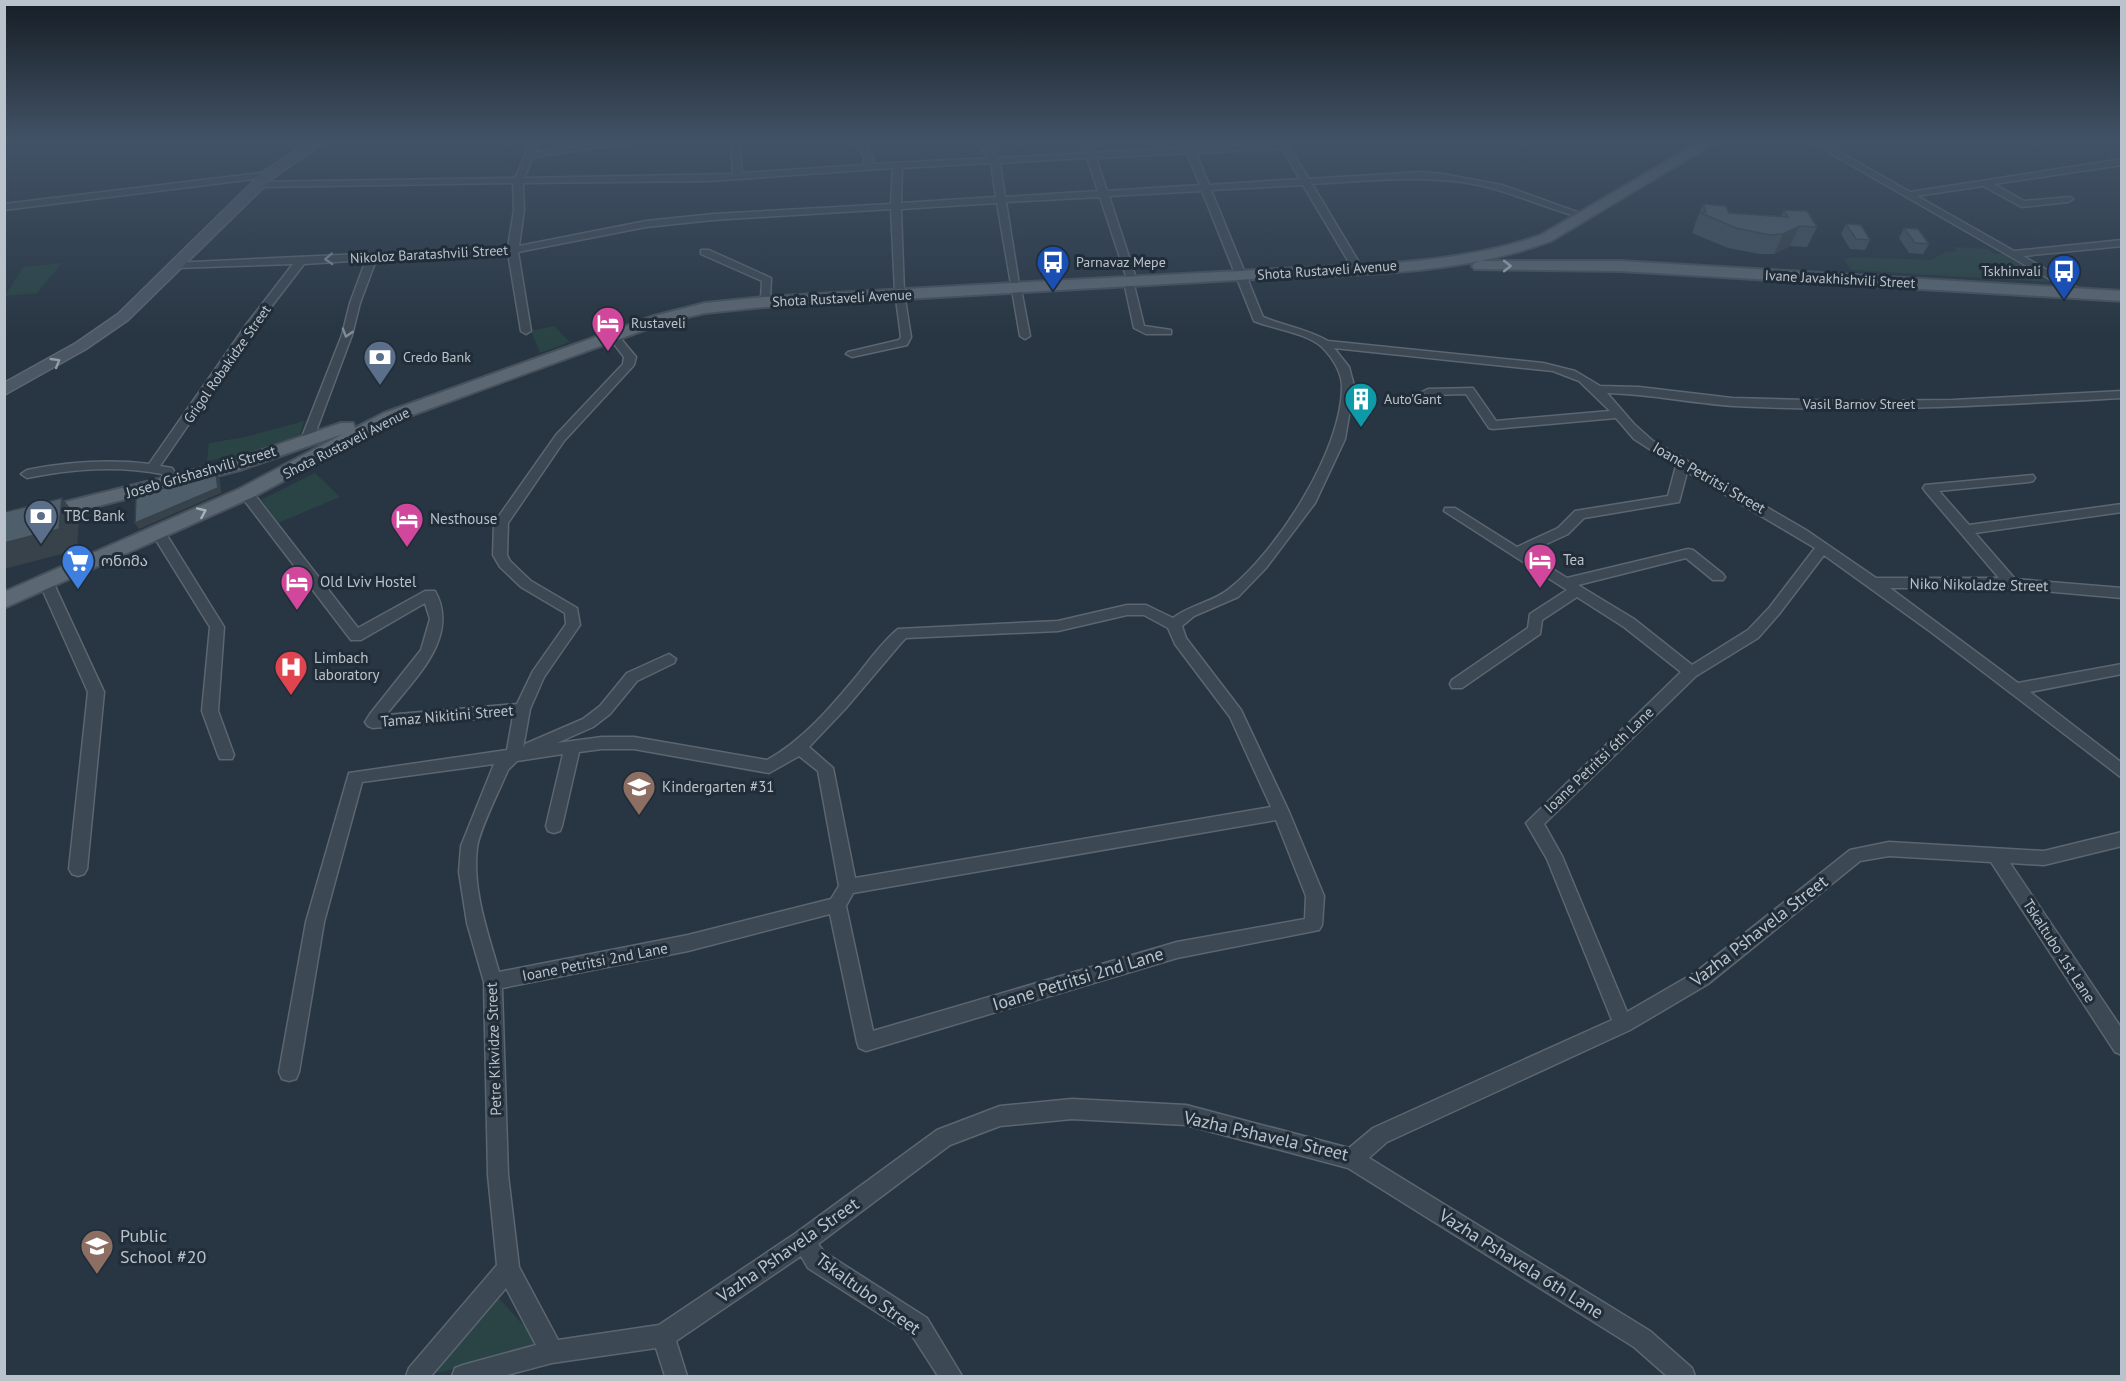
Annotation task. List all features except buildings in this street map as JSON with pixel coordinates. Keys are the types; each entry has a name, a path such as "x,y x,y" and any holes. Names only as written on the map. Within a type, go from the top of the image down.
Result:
{"main road":[{"path":"4,390 81,346 123,316 236,206"},
{"name":"Shota Rustaveli Avenue","path":"1530,236 1582,206"},
{"name":"Shota Rustaveli Avenue","path":"1240,273 1406,265 1530,236 1580,219 1601,206"},
{"path":"1530,236 1568,257 1621,266"},
{"path":"1506,243 1534,259 1559,266"},
{"name":"Shota Rustaveli Avenue","path":"10,597 246,493 390,417 660,319 705,308 1355,264 1506,243"},
{"name":"Ivane Javakhishvili Street","path":"1406,265 1621,266 2121,296"},
{"name":"Shota Rustaveli Avenue","path":"394,409 662,315 704,304 766,298 900,293"},
{"name":"Joseb Grishashvili Street","path":"4,524 233,466 394,409"},
{"path":"233,466 247,468 254,474 246,493"}],"street":[{"path":"519,206 513,250 526,331"},
{"name":"Nikoloz Baratashvili Street","path":"176,265 513,250 667,221 889,206"},
{"path":"852,354 903,343 906,338 900,293 896,206"},
{"path":"1002,206 1025,336"},
{"path":"1107,206 1130,280 1139,328 1146,331 1167,332"},
{"name":"Ioane Petritsi Street","path":"1212,206 1258,319 1278,327 1308,333 1325,344 1555,368 1574,373 1597,389 1638,437 1682,465 1777,517 1823,548 2016,689 2121,772"},
{"path":"1322,206 1355,264"},
{"name":"Nikoloz Baratashvili Street","path":"1557,206 1572,212"},
{"path":"1928,206 2083,294"},
{"path":"2014,254 2121,243"},
{"path":"705,252 766,280 766,298"},
{"path":"306,442 347,335 355,303 372,257"},
{"name":"Grigol Robakidze Street","path":"153,467 250,327 301,261"},
{"name":"Petre Kikvidze Street","path":"552,1352 508,1269 498,1175 493,982 476,923 468,872 469,846 501,766 514,754 522,709 538,675 573,625 572,611 526,584 505,564 500,555 501,523 560,438 628,365 630,357 613,336"},
{"path":"289,1072 315,922 355,777 514,754 572,749 602,743 634,744 769,767 783,761 799,747 857,686 893,641 903,633 1058,626 1127,610 1146,610 1174,625 1189,613 1233,594 1261,566 1309,502 1339,439 1348,386 1343,367 1325,344"},
{"name":"Vasil Barnov Street","path":"1597,389 1639,390 1732,402 1846,405 1953,404 2116,394"},
{"path":"1428,392 1468,390 1493,425 1618,414"},
{"path":"2116,394 2121,402"},
{"path":"27,474 91,464 153,467 168,471 168,482"},
{"path":"1517,552 1563,531 1581,513 1674,499 1682,465"},
{"path":"2011,583 1929,488 2029,478"},
{"name":"Tamaz Nikitini Street","path":"246,493 356,636 430,594 437,619 428,652 374,720 522,709"},
{"path":"1966,530 2121,508"},
{"path":"1450,511 1629,623 1691,672"},
{"path":"158,532 217,627 210,711 226,755"},
{"name":"Ioane Petritsi 6th Lane","path":"1623,1024 1554,856 1534,823 1691,672 1753,634 1823,548"},
{"path":"1457,684 1535,630 1535,618 1572,587 1688,553 1718,577"},
{"path":"46,582 96,692 78,869"},
{"name":"Niko Nikoladze Street","path":"1872,583 2011,583 2121,593"},
{"name":"Ioane Petritsi 2nd Lane","path":"493,982 688,943 837,905 866,1042 1177,950 1313,925 1315,896 1281,812 1236,714 1180,640 1174,625"},
{"path":"514,754 588,723 605,710 632,677 669,659"},
{"path":"2016,689 2121,669"},
{"path":"799,747 825,768 848,887 837,905"},
{"path":"555,826 572,749"},
{"path":"848,887 1281,812"},
{"name":"Vazha Pshavela Street","path":"463,1377 552,1352 663,1336 804,1241 944,1137 1000,1116 1072,1109 1186,1115 1352,1159 1380,1135 1623,1024 1702,978 1856,855 1889,849 2044,858 2121,839"},
{"name":"Tskaltubo 1st Lane","path":"1996,856 2121,1046"},
{"name":"Vazha Pshavela 6th Lane","path":"1352,1159 1642,1340 1684,1377"},
{"name":"Tskaltubo Street","path":"804,1241 816,1260 919,1326 951,1377"},
{"path":"417,1377 508,1269"},
{"path":"663,1336 676,1377"}],"green space":[{"path":"1954,247 1988,249 1994,254 2006,254 2049,282 1851,270 1844,260 1851,257 1931,260 1946,252 1957,252"},
{"path":"62,263 37,293 5,296 23,267"},
{"path":"554,326 570,342 540,353 531,331"},
{"path":"304,421 300,435 256,452 207,461 209,443 245,437"},
{"path":"315,473 340,497 278,523 261,500"},
{"path":"497,1296 545,1349 432,1374"}],"place":[{"name":"Parnavaz Mepe","path":"1053,291"},
{"name":"Tskhinvali","path":"2064,300"},
{"name":"Rustaveli","path":"608,352"},
{"name":"Credo Bank","path":"380,386"},
{"name":"Auto'Gant","path":"1361,428"},
{"name":"TBC Bank","path":"41,545"},
{"name":"Nesthouse","path":"407,548"},
{"name":"Tea","path":"1540,589"},
{"name":"ონიმა","path":"78,590"},
{"name":"Old Lviv Hostel","path":"297,611"},
{"name":"Limbach laboratory","path":"291,696"},
{"name":"Kindergarten #31","path":"639,816"},
{"name":"Public School #20","path":"97,1275"}]}
